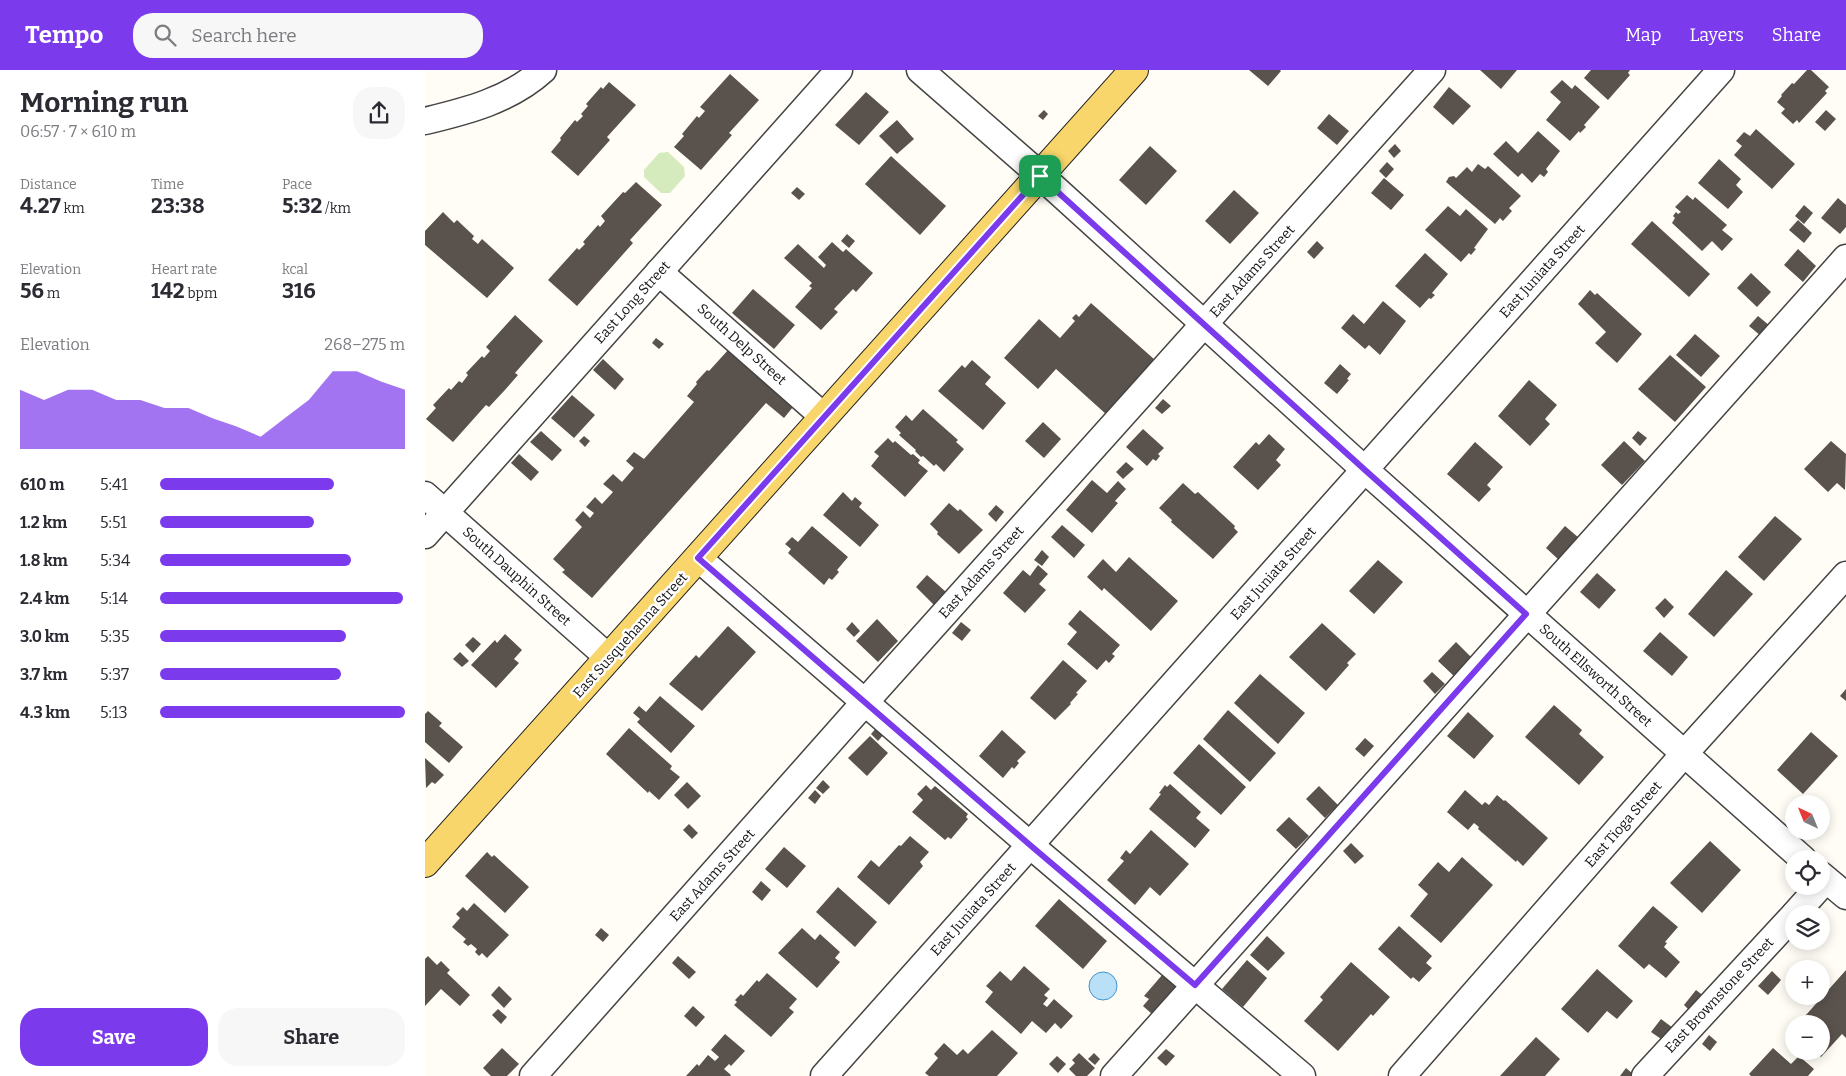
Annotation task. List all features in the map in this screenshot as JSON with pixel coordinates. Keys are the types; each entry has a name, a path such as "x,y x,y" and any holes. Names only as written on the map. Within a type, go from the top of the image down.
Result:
{"main road":[{"name":"East Susquehanna Street","path":"425,863 1134,70"}],"street":[{"path":"425,121 473,110 509,94 543,70"},
{"name":"East Long Street","path":"425,534 839,70"},
{"name":"South Ellsworth Street","path":"920,70 1526,614 1793,850"},
{"name":"East Adams Street","path":"533,1076 865,702 1432,70"},
{"name":"East Juniata Street","path":"824,1076 1721,70"},
{"path":"1114,1076 1846,258"},
{"name":"South Delp Street","path":"659,272 824,417"},
{"name":"South Dauphin Street","path":"425,495 609,658"},
{"path":"698,558 1030,845 1302,1076"},
{"name":"East Tioga Street","path":"1402,1076 1684,754 1846,575"},
{"path":"1830,886 1846,896"},
{"name":"East Brownstone Street","path":"1802,905 1810,895"},
{"name":"East Brownstone Street","path":"1645,1076 1785,924"}],"green space":[{"path":"668,152 684,167 685,176 670,193 661,193 644,177 644,170 659,153"}],"water":[{"path":"1103,972 1113,976 1117,986 1113,996 1103,1000 1093,996 1089,986 1093,976"}],"building":[{"path":"1249,70 1280,70 1281,71 1268,86"},
{"path":"1480,70 1517,70 1501,89"},
{"path":"1591,70 1630,70 1628,73 1630,75 1608,100 1584,78"},
{"path":"1807,70 1811,70 1829,87 1825,91 1827,93 1799,123 1797,120 1793,124 1781,113 1785,109 1777,102 1792,83 1794,84"},
{"path":"730,74 759,100 729,133 732,135 701,170 674,147 697,116 699,118 705,111 700,107"},
{"path":"1562,80 1572,89 1575,85 1600,107 1584,125 1586,127 1580,133 1579,131 1570,141 1546,120 1561,102 1550,92"},
{"path":"609,82 636,105 607,137 610,140 578,176 551,152 575,120 577,122 583,116 581,114 588,106 586,104 601,87 603,89"},
{"path":"1449,87 1471,106 1453,125 1433,107"},
{"path":"866,92 889,112 859,145 835,125"},
{"path":"1044,110 1048,114 1043,120 1038,116"},
{"path":"1826,110 1836,119 1825,131 1815,122"},
{"path":"1329,114 1349,131 1337,145 1317,128"},
{"path":"897,120 914,139 897,154 879,136"},
{"path":"1756,129 1795,164 1772,189 1734,155 1742,146 1736,141 1744,132 1750,136"},
{"path":"1538,131 1560,151 1546,169 1548,172 1544,177 1540,174 1532,183 1522,173 1518,177 1493,154 1506,141 1518,153"},
{"path":"1395,144 1401,151 1394,158 1388,151"},
{"path":"1150,146 1177,171 1146,205 1119,180"},
{"path":"891,156 946,206 920,235 865,184"},
{"path":"1719,159 1741,179 1736,185 1743,192 1728,209 1698,183"},
{"path":"1387,162 1394,169 1386,178 1379,171"},
{"path":"1478,164 1485,169 1488,166 1521,196 1509,208 1512,211 1503,221 1500,218 1495,224 1446,182 1449,177 1454,176 1456,178 1467,167 1472,172"},
{"path":"1384,178 1404,195 1391,210 1371,193"},
{"path":"636,182 662,205 630,240 633,243 577,306 548,280 577,248 579,250 585,244 583,242 598,225 600,227 605,221 601,216 623,192 625,193"},
{"path":"797,187 805,194 799,200 791,193"},
{"path":"1234,190 1259,213 1230,244 1205,221"},
{"path":"1687,195 1693,200 1695,197 1727,225 1722,230 1733,239 1722,251 1712,241 1702,251 1672,223 1676,212 1678,214 1681,212 1675,207"},
{"path":"1838,198 1846,205 1846,227 1840,234 1821,218"},
{"path":"1804,205 1813,213 1804,224 1795,216"},
{"path":"1448,206 1460,216 1466,209 1488,229 1474,248 1476,249 1471,255 1469,253 1461,262 1425,230"},
{"path":"443,212 454,223 457,220 474,236 472,239 478,244 482,239 514,268 487,298 425,245 425,231"},
{"path":"1798,220 1812,233 1804,243 1789,230"},
{"path":"1652,221 1710,274 1689,297 1631,244"},
{"path":"847,234 855,241 849,248 841,241"},
{"path":"1317,241 1324,248 1314,259 1307,252"},
{"path":"832,242 843,252 846,249 873,273 856,292 853,289 834,309 838,312 821,330 795,307 812,288 809,286 812,283 784,258 798,244 824,268 826,265 818,257"},
{"path":"1798,249 1816,266 1803,282 1784,265"},
{"path":"1425,253 1448,274 1432,293 1435,295 1431,299 1429,298 1420,308 1395,286"},
{"path":"1751,273 1771,292 1757,307 1737,288"},
{"path":"753,289 795,325 774,349 732,313"},
{"path":"1590,290 1595,295 1597,293 1642,334 1617,363 1595,343 1606,332 1578,304"},
{"path":"1383,301 1406,321 1380,355 1369,345 1365,349 1341,328 1353,314 1364,324"},
{"path":"1091,303 1155,360 1107,415 1056,369 1038,389 1004,358 1039,319 1060,338 1075,321 1072,318 1076,314 1079,317"},
{"path":"515,315 543,341 515,373 518,375 504,391 489,407 486,405 453,442 426,419 436,408 433,405 449,388 451,390 459,381 462,383 468,375 466,373 482,356 484,358 490,351 486,347"},
{"path":"1758,316 1770,326 1761,336 1749,326"},
{"path":"1695,334 1720,356 1701,377 1676,355"},
{"path":"656,338 664,344 659,349 652,343"},
{"path":"729,349 793,407 784,418 766,403 592,598 562,572 565,570 553,559 582,527 575,520 583,511 590,518 594,513 586,507 595,497 602,504 613,492 603,484 613,474 622,482 634,468 626,461 634,452 644,459 694,402 687,396 697,384 696,382"},
{"path":"1670,355 1706,387 1675,422 1638,389"},
{"path":"603,359 624,379 615,390 593,370"},
{"path":"972,360 991,377 985,384 1006,403 983,430 938,391 962,365 965,368"},
{"path":"1340,364 1351,374 1347,379 1349,380 1337,394 1324,383"},
{"path":"1529,380 1557,405 1545,419 1550,424 1530,446 1498,416"},
{"path":"572,395 595,415 574,438 551,418"},
{"path":"1163,399 1171,406 1162,414 1155,408"},
{"path":"923,409 958,440 956,442 964,449 944,472 936,464 934,466 923,456 921,457 899,435 901,433 895,427 906,415 912,421"},
{"path":"1043,422 1061,439 1044,458 1025,441"},
{"path":"1143,429 1164,448 1158,454 1160,456 1156,461 1153,459 1147,466 1126,447"},
{"path":"541,431 562,450 552,461 530,442"},
{"path":"1638,431 1647,438 1640,446 1632,438"},
{"path":"1269,434 1285,449 1276,460 1281,465 1258,490 1233,467 1256,442 1259,445"},
{"path":"584,436 590,441 585,447 579,441"},
{"path":"888,438 893,443 895,441 911,455 913,454 920,460 918,463 928,471 905,497 871,466 879,456 874,452"},
{"path":"1624,441 1645,461 1622,485 1601,465"},
{"path":"1831,441 1846,454 1845,490 1837,483 1828,492 1804,469"},
{"path":"1475,442 1503,467 1487,485 1491,489 1479,502 1447,474"},
{"path":"519,454 539,472 531,481 511,463"},
{"path":"1126,462 1134,469 1123,479 1116,472"},
{"path":"1092,480 1107,493 1118,481 1126,489 1115,501 1118,503 1092,533 1066,510"},
{"path":"1183,483 1195,494 1198,492 1235,526 1234,528 1238,532 1213,559 1171,522 1172,520 1159,508"},
{"path":"843,492 852,501 855,497 862,503 859,507 879,525 860,547 823,515"},
{"path":"949,503 958,511 960,509 983,530 959,554 937,534 938,532 930,524"},
{"path":"996,505 1004,512 996,522 988,514"},
{"path":"1775,516 1802,539 1764,581 1738,557"},
{"path":"1062,525 1085,545 1074,558 1051,537"},
{"path":"812,526 848,557 837,570 839,572 832,580 829,578 824,585 788,553 791,549 785,544 792,537 798,542"},
{"path":"1565,526 1579,538 1559,560 1546,548"},
{"path":"1042,550 1049,557 1042,566 1034,560"},
{"path":"1129,557 1178,601 1151,631 1104,588 1102,591 1087,577 1103,559 1116,572"},
{"path":"1378,560 1403,582 1374,614 1349,591"},
{"path":"1038,565 1048,574 1039,584 1046,590 1025,613 1003,593 1023,570 1030,576"},
{"path":"1726,570 1753,594 1714,637 1688,614"},
{"path":"1597,573 1616,590 1599,609 1580,592"},
{"path":"927,575 946,592 934,605 916,587"},
{"path":"1665,598 1674,607 1664,618 1655,608"},
{"path":"1080,610 1120,645 1112,654 1115,656 1109,663 1106,660 1097,670 1067,644 1077,632 1068,624"},
{"path":"877,619 898,641 878,662 856,641"},
{"path":"852,622 860,631 854,637 846,629"},
{"path":"961,622 971,630 962,641 952,633"},
{"path":"1322,623 1356,654 1326,691 1289,657"},
{"path":"728,626 756,652 702,711 669,684 696,655 699,658"},
{"path":"1660,632 1688,657 1672,676 1643,651"},
{"path":"505,634 522,650 514,659 519,663 496,688 471,665 495,640 497,643"},
{"path":"473,637 481,644 473,653 465,645"},
{"path":"1456,642 1473,659 1456,678 1438,661"},
{"path":"460,652 469,661 462,667 453,659"},
{"path":"1063,660 1087,681 1076,693 1078,694 1071,704 1055,720 1030,698"},
{"path":"1432,672 1445,684 1435,694 1423,681"},
{"path":"1260,674 1305,713 1278,744 1234,703"},
{"path":"1846,689 1846,701 1840,696"},
{"path":"660,696 695,726 671,753 637,722 640,719 633,713 639,706 646,712"},
{"path":"1554,705 1582,730 1579,734 1604,757 1579,785 1525,737"},
{"path":"1228,710 1276,753 1250,782 1203,739"},
{"path":"428,711 442,723 439,726 463,747 449,763 425,742 425,714"},
{"path":"1468,712 1494,736 1474,759 1447,736"},
{"path":"878,726 885,733 878,741 871,734"},
{"path":"629,728 672,766 670,769 680,777 659,800 649,791 648,793 606,754"},
{"path":"1002,730 1026,752 1017,761 1019,763 1014,769 1012,767 1003,778 979,756"},
{"path":"1811,732 1838,756 1803,794 1777,770"},
{"path":"870,736 888,753 867,776 848,758"},
{"path":"1365,738 1374,746 1364,757 1355,749"},
{"path":"1199,744 1246,787 1221,815 1173,773"},
{"path":"425,758 444,775 435,784 432,782 426,788"},
{"path":"823,780 830,787 823,794 816,788"},
{"path":"687,782 701,796 688,809 674,795"},
{"path":"1170,784 1201,812 1196,818 1210,830 1195,848 1149,809 1161,794 1159,793 1165,785 1167,787"},
{"path":"926,785 931,790 935,786 968,814 966,817 968,819 951,839 948,837 945,840 912,812 923,800 917,794"},
{"path":"1319,786 1338,805 1325,818 1306,799"},
{"path":"815,790 821,796 815,804 808,798"},
{"path":"1465,790 1482,805 1485,802 1489,805 1497,795 1548,838 1523,866 1517,860 1516,862 1478,829 1479,827 1474,823 1468,830 1447,812"},
{"path":"1289,817 1309,836 1296,849 1276,830"},
{"path":"689,824 698,833 692,839 683,830"},
{"path":"1151,830 1189,864 1160,896 1150,887 1135,905 1107,880 1124,861 1120,858 1126,850 1130,854"},
{"path":"910,836 929,852 920,862 923,866 889,905 857,877 871,860 879,867"},
{"path":"1710,841 1741,870 1702,913 1670,883"},
{"path":"1351,843 1364,856 1355,864 1343,851"},
{"path":"784,847 806,866 787,888 765,869"},
{"path":"487,852 492,857 494,855 529,887 505,913 465,876"},
{"path":"1462,857 1493,885 1441,943 1410,916 1428,894 1418,885 1438,862 1449,872"},
{"path":"761,881 771,890 762,901 752,892"},
{"path":"838,887 877,922 855,947 816,912"},
{"path":"1059,899 1107,941 1083,969 1035,926"},
{"path":"474,903 509,935 487,958 482,953 479,956 475,952 477,949 471,944 468,946 463,942 466,939 452,927 460,918 456,914 463,907 467,911"},
{"path":"1653,906 1678,927 1665,942 1667,943 1664,947 1680,962 1666,978 1649,964 1644,969 1618,946"},
{"path":"1399,926 1432,956 1426,963 1432,968 1419,982 1413,977 1411,979 1378,949"},
{"path":"601,928 609,935 603,942 595,935"},
{"path":"802,928 815,940 820,934 840,952 835,958 840,962 817,988 778,953"},
{"path":"1267,936 1285,953 1268,971 1250,955"},
{"path":"428,956 437,965 441,961 450,970 447,973 470,995 460,1006 441,989 425,1006 425,959"},
{"path":"678,956 696,972 689,979 672,963"},
{"path":"1247,960 1267,978 1243,1007 1222,989"},
{"path":"1351,962 1390,997 1373,1016 1371,1014 1338,1051 1304,1021 1323,1000 1320,997"},
{"path":"1024,966 1050,989 1044,995 1048,998 1043,1004 1047,1007 1054,999 1073,1016 1061,1029 1055,1023 1046,1033 1032,1021 1021,1034 985,1002 993,992 986,986 1000,971 1011,981"},
{"path":"1597,969 1633,1001 1617,1019 1607,1011 1588,1033 1561,1009"},
{"path":"1846,970 1846,1038 1842,1034 1830,1047 1830,1015 1806,1015 1815,1005 1830,1005 1830,988"},
{"path":"1772,971 1781,980 1768,995 1758,986"},
{"path":"767,973 797,999 789,1008 794,1012 771,1037 734,1005 737,1002 735,1000 741,994 743,996 757,980 759,982"},
{"path":"1163,974 1180,990 1152,1014 1143,1006 1149,999 1144,996"},
{"path":"499,986 512,999 504,1008 491,995"},
{"path":"1696,990 1705,997 1692,1013 1684,1005"},
{"path":"693,1006 705,1017 696,1027 684,1016"},
{"path":"498,1009 507,1017 501,1024 492,1015"},
{"path":"1661,1019 1673,1028 1664,1041 1651,1032"},
{"path":"992,1030 1018,1053 997,1076 929,1076 925,1073 938,1058 934,1054 944,1043 957,1055 963,1049 968,1054"},
{"path":"725,1034 745,1051 731,1066 729,1064 724,1069 731,1075 686,1076 697,1064 699,1066 708,1055 715,1061 719,1057 711,1050"},
{"path":"1709,1035 1717,1042 1710,1051 1702,1044"},
{"path":"1536,1037 1560,1059 1545,1076 1500,1076"},
{"path":"502,1048 519,1064 507,1076 491,1076 483,1068"},
{"path":"1773,1048 1791,1064 1795,1060 1804,1060 1814,1069 1808,1076 1751,1076 1749,1074"},
{"path":"1166,1049 1175,1056 1166,1066 1157,1058"},
{"path":"1079,1053 1095,1068 1087,1076 1076,1076 1069,1069 1075,1063 1072,1060"},
{"path":"1094,1053 1100,1059 1095,1065 1088,1059"},
{"path":"1057,1056 1066,1064 1058,1073 1049,1064"},
{"path":"1626,1068 1633,1074 1631,1076 1620,1076"}],"route":[{"path":"1040,176 1526,614 1195,985 698,558 1040,176"}]}
